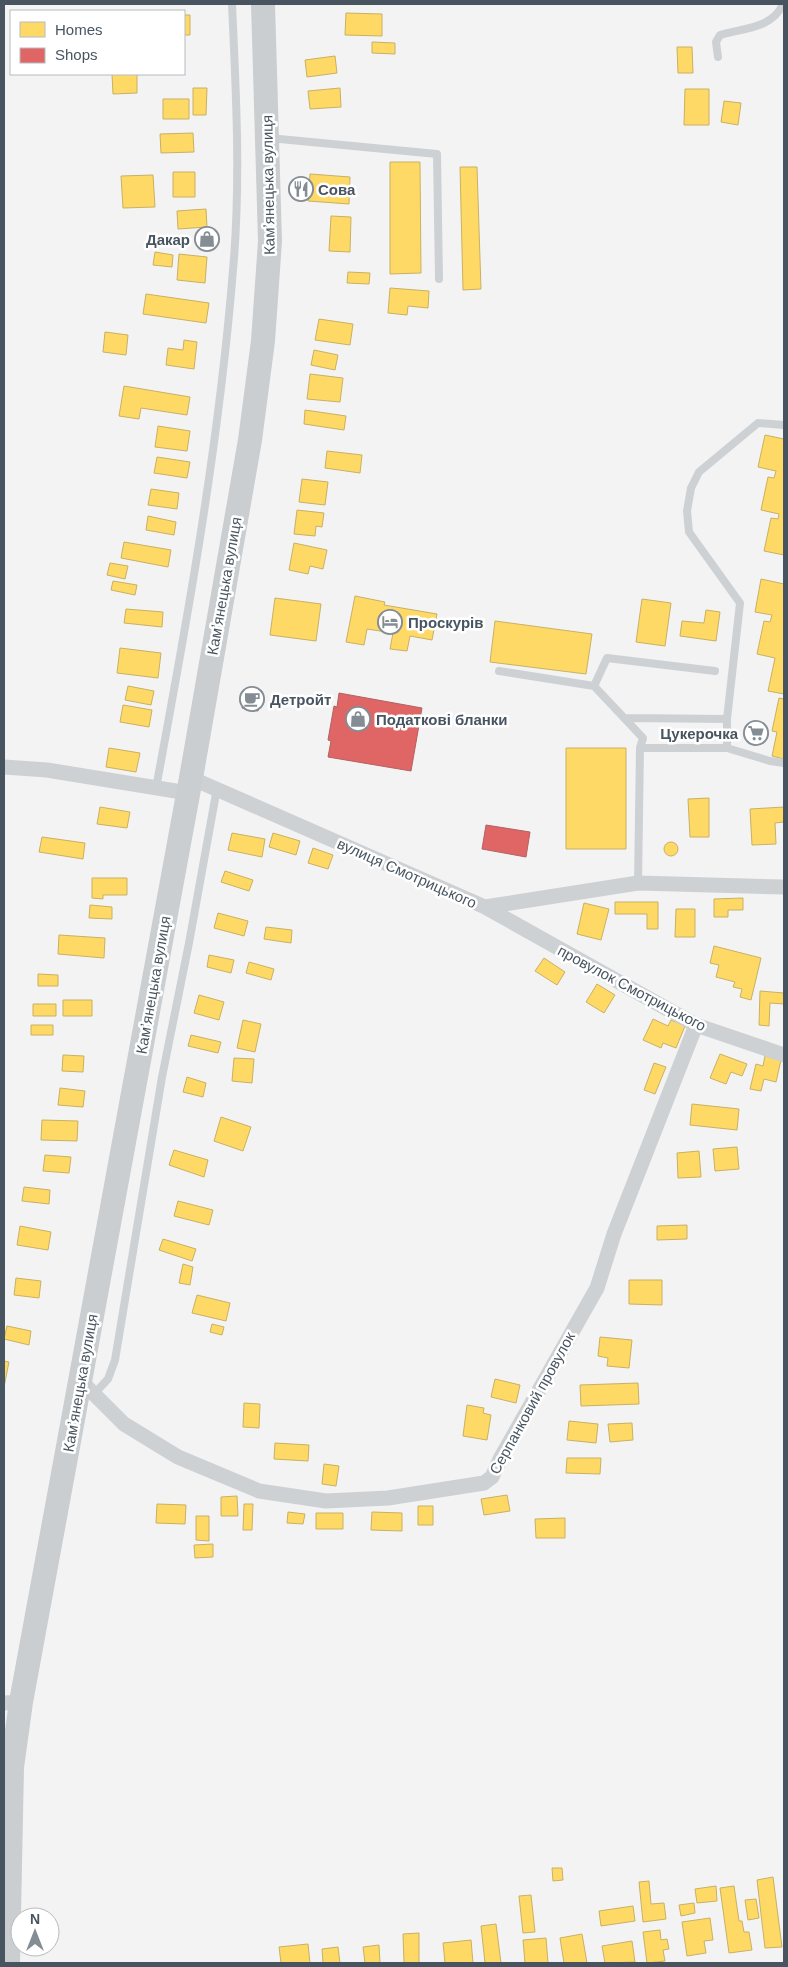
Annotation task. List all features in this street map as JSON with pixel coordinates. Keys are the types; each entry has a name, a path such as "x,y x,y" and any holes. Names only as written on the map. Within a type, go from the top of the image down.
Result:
{"main road":[{"name":"Камʼянецька вулиця","path":"8,1963 12,1703 87,1387 189,785 250,440 263,342 270,241 263,4"}],"street":[{"name":"вулиця Смотрицького","path":"4,767 46,770 156,788 189,785 217,788 485,907 638,883 784,888"},
{"name":"провулок Смотрицького","path":"485,907 696,1026 784,1055"},
{"name":"Серпанковий провулок","path":"87,1387 124,1424 178,1456 259,1491 326,1501 388,1498 484,1484 492,1477 505,1450 597,1288 614,1234 696,1026"}],"lane":[{"path":"156,788 195,577 218,420 233,268 237,128 232,4"},
{"path":"718,57 716,42 720,35 764,25 775,16 783,4"},
{"path":"267,138 437,154 440,279"},
{"path":"727,748 727,719 740,603 689,532 687,512 691,488 699,472 758,423 784,425"},
{"path":"594,686 607,658 716,671"},
{"path":"499,671 594,686 643,738 640,748 638,883"},
{"path":"625,718 727,719"},
{"path":"640,748 727,748 770,761 784,763"},
{"path":"87,1387 108,1378 115,1360 162,1076 189,943 217,788"}],"building: Homes":[{"path":"346,13 382,14 382,36 345,35"},
{"path":"185,15 190,15 190,35 185,35"},
{"path":"372,42 395,43 395,54 372,53"},
{"path":"677,47 692,47 693,73 678,73"},
{"path":"335,56 337,73 307,77 305,60"},
{"path":"112,75 137,75 137,93 113,94"},
{"path":"193,88 207,88 206,115 193,115"},
{"path":"340,88 341,107 310,109 308,91"},
{"path":"685,89 709,89 709,125 684,125"},
{"path":"163,99 189,99 189,119 163,119"},
{"path":"724,101 741,103 738,125 721,122"},
{"path":"193,133 194,152 161,153 160,134"},
{"path":"390,162 420,162 421,273 390,274"},
{"path":"460,167 477,167 481,289 463,290"},
{"path":"173,172 195,172 195,197 173,197"},
{"path":"310,174 350,177 349,204 308,201"},
{"path":"153,175 155,207 123,208 121,176"},
{"path":"206,209 207,227 178,229 177,211"},
{"path":"331,216 351,217 350,252 329,251"},
{"path":"155,252 173,255 172,267 153,265"},
{"path":"179,254 207,257 205,283 177,280"},
{"path":"348,272 370,273 369,284 347,283"},
{"path":"390,288 429,291 428,308 408,306 407,315 388,313"},
{"path":"146,294 209,303 206,323 143,314"},
{"path":"319,319 353,324 350,345 315,340"},
{"path":"105,332 128,335 126,355 103,352"},
{"path":"184,340 197,342 194,369 166,365 168,348 183,350"},
{"path":"314,350 338,355 335,370 311,365"},
{"path":"310,374 343,378 340,402 307,399"},
{"path":"124,386 190,397 187,415 141,408 139,419 119,416"},
{"path":"305,410 346,416 344,430 304,424"},
{"path":"158,426 190,431 187,451 155,447"},
{"path":"765,435 784,439 784,555 764,551 771,518 778,519 779,514 761,510 768,477 774,478 776,471 758,467"},
{"path":"327,451 362,455 360,473 325,468"},
{"path":"157,457 190,462 187,478 154,473"},
{"path":"302,479 328,482 325,505 299,502"},
{"path":"151,489 179,493 177,509 148,505"},
{"path":"297,510 324,513 322,527 316,526 315,536 294,534"},
{"path":"148,516 176,522 174,535 146,530"},
{"path":"124,542 171,550 168,567 121,558"},
{"path":"294,543 327,550 323,569 310,566 308,574 289,570"},
{"path":"110,563 128,566 125,579 107,575"},
{"path":"761,579 784,584 784,694 768,691 775,658 757,654 764,621 770,622 772,615 755,612"},
{"path":"113,581 137,585 135,595 111,590"},
{"path":"355,596 385,602 384,605 437,614 432,640 410,636 407,651 390,649 393,633 367,629 364,645 346,642"},
{"path":"275,598 321,604 316,641 270,635"},
{"path":"642,599 671,603 665,646 636,642"},
{"path":"126,609 163,612 162,627 124,623"},
{"path":"706,610 720,612 716,641 680,636 682,621 704,623"},
{"path":"495,621 592,634 586,674 490,662"},
{"path":"120,648 161,653 158,678 117,673"},
{"path":"128,686 154,691 151,705 125,700"},
{"path":"779,698 784,699 784,759 772,756 777,732 772,731"},
{"path":"123,705 152,710 149,727 120,722"},
{"path":"109,748 140,753 136,772 106,767"},
{"path":"566,748 626,748 626,849 566,849"},
{"path":"709,798 709,837 690,837 688,799"},
{"path":"100,807 130,812 127,828 97,824"},
{"path":"784,807 784,822 775,823 776,844 752,845 750,809"},
{"path":"232,833 265,839 262,857 228,850"},
{"path":"273,833 300,841 296,855 269,847"},
{"path":"42,837 85,843 83,859 39,852"},
{"path":"668,842 674,842 678,849 674,856 668,856 664,852 664,846"},
{"path":"313,848 333,855 328,869 308,863"},
{"path":"225,871 253,880 249,891 221,882"},
{"path":"92,878 127,878 127,895 103,895 103,899 92,898"},
{"path":"743,898 743,910 728,910 728,917 714,917 714,899"},
{"path":"615,902 658,902 658,929 647,929 647,914 615,914"},
{"path":"584,903 609,909 601,940 577,934"},
{"path":"90,905 112,907 112,919 89,918"},
{"path":"676,909 695,909 695,937 675,937"},
{"path":"218,913 248,921 244,936 214,928"},
{"path":"266,927 292,930 291,943 264,939"},
{"path":"59,935 105,938 104,958 58,954"},
{"path":"714,946 761,958 751,1000 740,997 742,989 733,987 735,982 716,977 719,965 710,963"},
{"path":"209,955 234,960 231,973 207,967"},
{"path":"544,958 565,972 557,985 535,971"},
{"path":"249,962 274,969 271,980 246,973"},
{"path":"38,974 58,975 58,986 38,986"},
{"path":"597,984 615,995 604,1013 586,1002"},
{"path":"760,991 784,993 784,1004 770,1003 769,1026 759,1025"},
{"path":"199,995 224,1002 219,1020 194,1013"},
{"path":"63,1000 92,1000 92,1016 63,1016"},
{"path":"33,1004 56,1004 56,1016 33,1016"},
{"path":"653,1019 668,1026 671,1020 685,1026 676,1048 663,1043 661,1048 643,1040"},
{"path":"243,1020 261,1024 255,1052 237,1048"},
{"path":"31,1025 53,1025 53,1035 31,1035"},
{"path":"191,1035 221,1042 218,1053 188,1046"},
{"path":"720,1054 747,1064 742,1076 731,1072 726,1084 710,1078"},
{"path":"63,1055 84,1056 83,1072 62,1071"},
{"path":"765,1056 781,1060 776,1082 764,1079 761,1091 750,1089 756,1064 763,1066"},
{"path":"234,1058 254,1059 252,1083 232,1081"},
{"path":"654,1063 666,1067 655,1094 644,1090"},
{"path":"187,1077 206,1083 203,1097 183,1092"},
{"path":"60,1088 85,1091 83,1107 58,1105"},
{"path":"692,1104 739,1109 737,1130 690,1125"},
{"path":"221,1117 251,1127 243,1151 214,1141"},
{"path":"42,1120 78,1121 77,1141 41,1140"},
{"path":"737,1147 739,1169 715,1171 713,1149"},
{"path":"174,1150 208,1160 204,1177 169,1165"},
{"path":"699,1151 701,1177 678,1178 677,1153"},
{"path":"45,1155 71,1157 69,1173 43,1171"},
{"path":"24,1187 50,1190 49,1204 22,1201"},
{"path":"178,1201 213,1210 209,1225 174,1216"},
{"path":"687,1225 687,1239 657,1240 657,1226"},
{"path":"20,1226 51,1232 48,1250 17,1245"},
{"path":"163,1239 196,1249 192,1261 159,1250"},
{"path":"183,1264 193,1267 190,1285 179,1283"},
{"path":"16,1278 41,1281 39,1298 14,1295"},
{"path":"629,1280 662,1280 662,1305 629,1304"},
{"path":"197,1295 230,1303 226,1321 192,1313"},
{"path":"212,1324 224,1327 222,1335 210,1332"},
{"path":"7,1326 31,1331 29,1345 4,1339"},
{"path":"600,1337 632,1340 629,1368 607,1366 608,1358 598,1356"},
{"path":"4,1361 9,1362 4,1387"},
{"path":"495,1379 520,1385 516,1403 491,1397"},
{"path":"638,1383 639,1404 581,1406 580,1385"},
{"path":"244,1403 260,1404 259,1428 243,1427"},
{"path":"467,1405 484,1408 483,1413 491,1415 487,1440 463,1436"},
{"path":"569,1421 598,1424 596,1443 567,1440"},
{"path":"632,1423 633,1440 610,1442 608,1424"},
{"path":"275,1443 309,1445 308,1461 274,1459"},
{"path":"567,1458 601,1458 600,1474 566,1473"},
{"path":"324,1464 339,1466 336,1486 322,1484"},
{"path":"507,1495 510,1511 484,1515 481,1499"},
{"path":"237,1496 238,1516 221,1516 221,1497"},
{"path":"157,1504 186,1505 185,1524 156,1523"},
{"path":"244,1504 253,1504 252,1530 243,1530"},
{"path":"418,1506 433,1506 433,1525 418,1525"},
{"path":"288,1512 305,1514 303,1524 287,1523"},
{"path":"372,1512 402,1513 402,1531 371,1530"},
{"path":"316,1513 343,1513 343,1529 316,1529"},
{"path":"196,1516 209,1516 209,1541 196,1540"},
{"path":"565,1518 565,1538 536,1538 535,1519"},
{"path":"213,1544 213,1557 195,1558 194,1545"},
{"path":"552,1868 562,1868 563,1880 553,1881"},
{"path":"773,1877 782,1947 765,1948 757,1880"},
{"path":"649,1881 651,1904 664,1903 666,1919 643,1922 639,1882"},
{"path":"716,1886 717,1901 697,1903 695,1889"},
{"path":"734,1886 739,1921 742,1921 744,1932 749,1932 752,1950 729,1953 720,1888"},
{"path":"531,1895 535,1932 523,1933 519,1896"},
{"path":"756,1899 759,1918 748,1920 745,1900"},
{"path":"694,1903 695,1913 681,1916 679,1905"},
{"path":"633,1906 635,1921 601,1926 599,1911"},
{"path":"710,1918 713,1940 704,1941 706,1953 687,1956 682,1922"},
{"path":"496,1924 501,1963 485,1963 481,1926"},
{"path":"660,1930 661,1940 667,1939 669,1949 663,1950 665,1961 647,1963 643,1932"},
{"path":"419,1933 419,1963 404,1963 403,1934"},
{"path":"582,1934 587,1963 564,1963 560,1938"},
{"path":"546,1938 548,1963 525,1963 523,1940"},
{"path":"471,1940 473,1963 445,1963 443,1943"},
{"path":"632,1941 635,1962 605,1963 602,1946"},
{"path":"308,1944 310,1963 281,1963 279,1947"},
{"path":"379,1945 380,1963 365,1963 363,1947"},
{"path":"338,1947 340,1963 323,1963 322,1949"}],"building: Shops":[{"path":"296,179 308,180 306,200 295,199"},
{"path":"203,234 211,234 210,245 203,245"},
{"path":"246,688 262,691 258,711 242,708"},
{"path":"339,693 422,708 411,771 328,757 331,741 328,740 334,706 337,707"},
{"path":"486,825 530,832 526,857 482,849"}],"place":[{"name":"Сова","path":"301,189"},
{"name":"Дакар","path":"207,239"},
{"name":"Проскурів","path":"390,622"},
{"name":"Детройт","path":"252,699"},
{"name":"Податкові бланки","path":"358,719"},
{"name":"Цукерочка","path":"756,733"}]}
